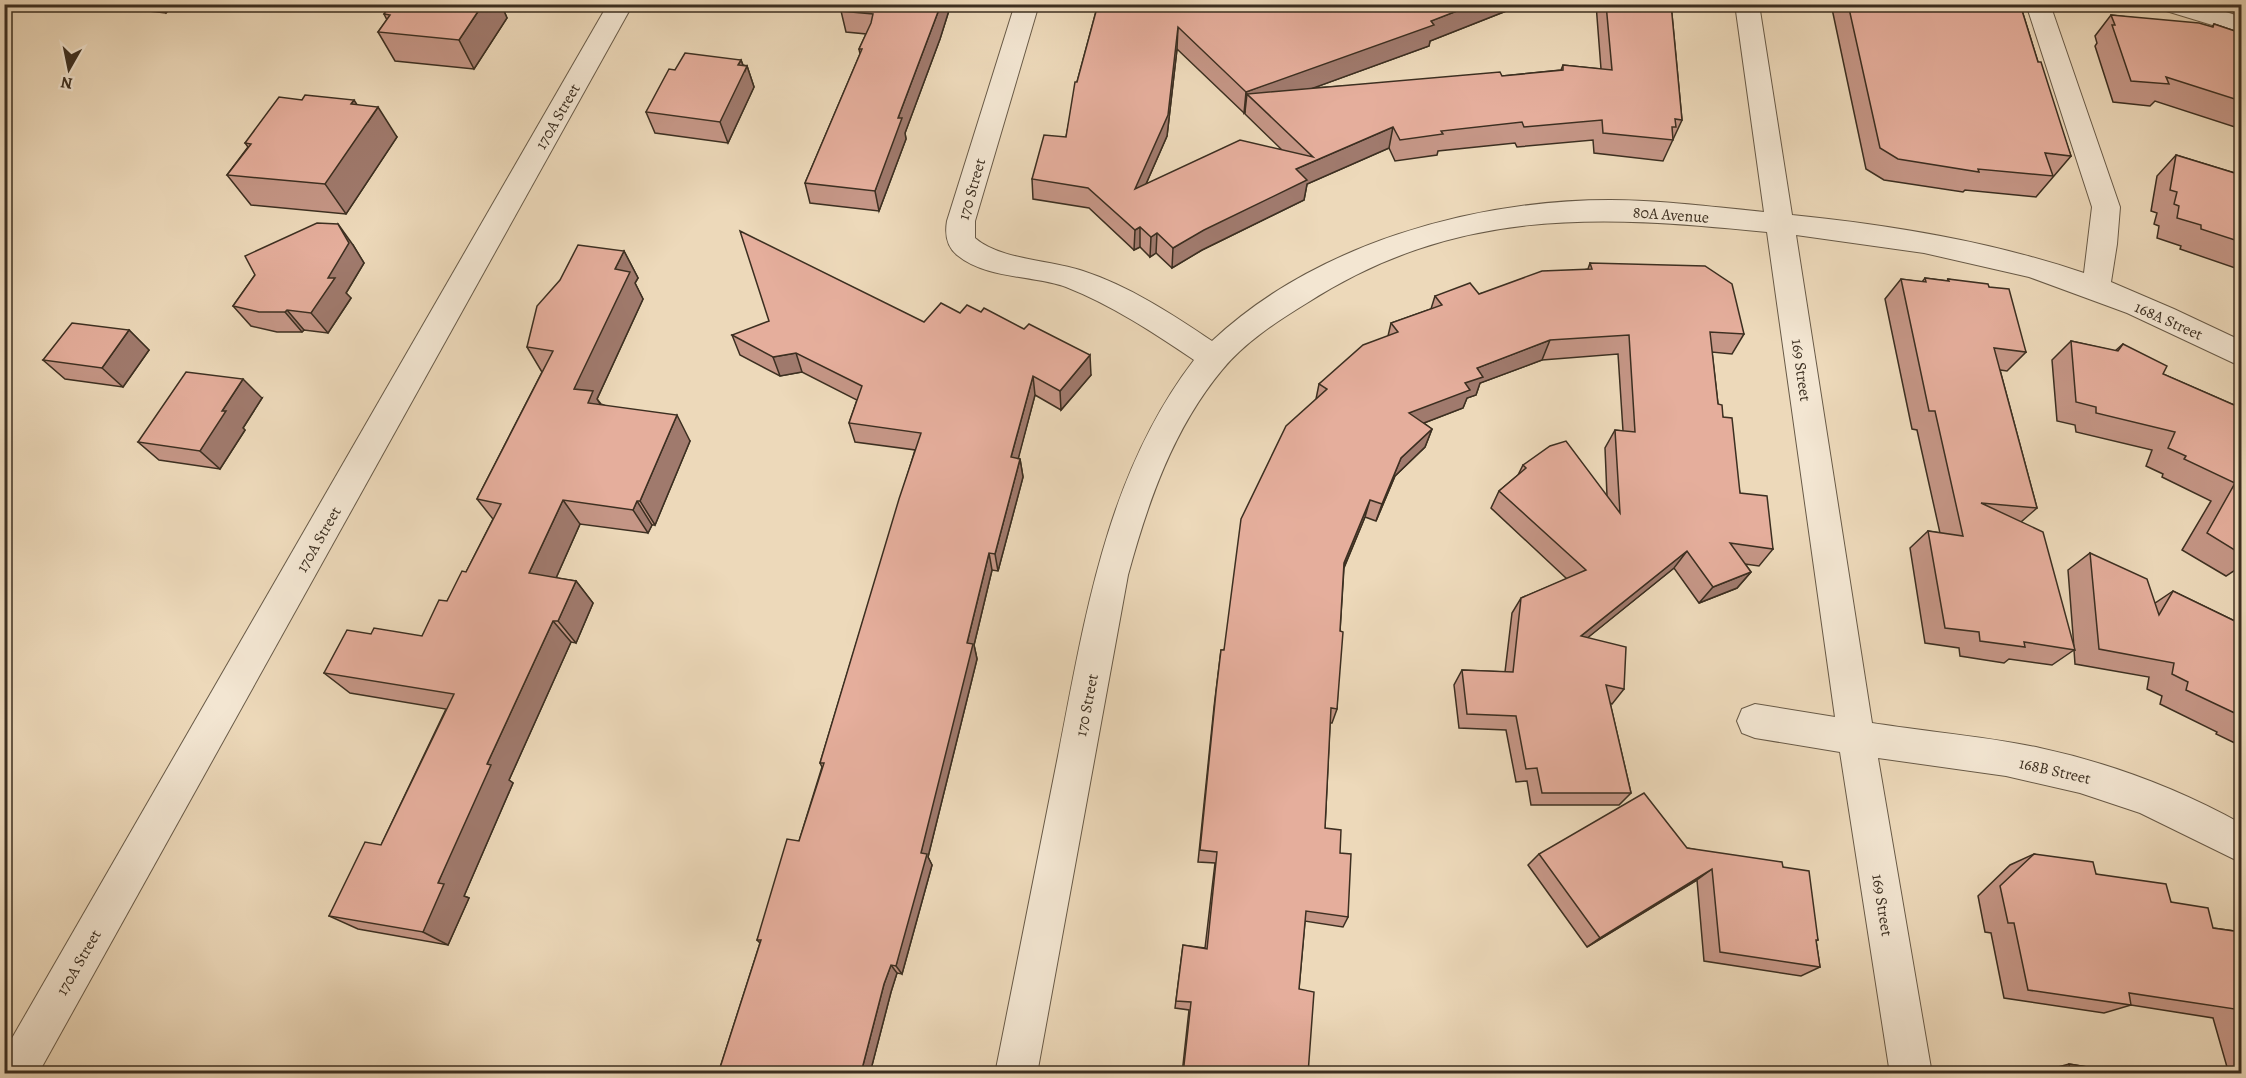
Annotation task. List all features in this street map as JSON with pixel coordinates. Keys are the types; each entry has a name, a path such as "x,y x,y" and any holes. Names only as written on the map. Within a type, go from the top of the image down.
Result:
{"street":[{"name":"170A Street","path":"15,1074 621,4"},
{"name":"170 Street","path":"1027,4 961,221 959,237 966,248 979,254 1059,274 1088,285 1176,332 1214,358"},
{"name":"169 Street","path":"1747,4 1856,736 1911,1074"},
{"path":"2038,4 2106,207 2103,244 2095,289"},
{"path":"2172,4 2241,26"},
{"name":"80A Avenue","path":"1262,317 1321,278 1370,255 1422,235 1481,221 1545,213 1609,210 1831,228 1975,253 2045,271 2095,289"},
{"name":"168A Street","path":"2095,289 2156,313 2241,355"},
{"name":"170 Street","path":"1016,1074 1119,543 1134,495 1155,450 1184,400 1214,358 1262,317"},
{"path":"1755,721 1856,736"},
{"name":"168B Street","path":"1856,736 1996,758 2075,774 2154,801 2241,844"}],"building":[{"path":"391,4 483,4 459,40 378,32 390,15 384,14"},
{"path":"844,4 941,4 898,118 902,118 875,191 805,183 862,49 859,49 873,14 841,11"},
{"path":"1098,4 1475,4 1431,21 1434,25 1246,92 1178,27 1168,115 1135,189 1240,140 1313,157 1247,94 1500,72 1502,76 1563,70 1563,65 1612,70 1606,4 1671,4 1682,120 1675,119 1676,127 1672,127 1673,140 1603,133 1602,120 1524,127 1522,122 1441,131 1443,134 1400,140 1393,127 1296,169 1307,180 1204,230 1173,248 1157,233 1151,237 1140,227 1135,230 1088,188 1032,179 1044,135 1066,137 1075,82 1077,82"},
{"path":"1848,4 2020,4 2071,156 2045,153 2053,176 1978,169 1979,172 1898,159 1880,148"},
{"path":"2111,15 2199,23 2213,27 2214,24 2241,33 2241,101 2166,77 2169,84 2131,81 2112,25 2115,25"},
{"path":"685,53 741,60 738,65 747,66 720,122 646,112 669,69 675,70"},
{"path":"305,95 354,100 351,104 378,107 325,184 227,175 251,144 245,143 279,97 302,100"},
{"path":"2176,155 2241,175 2241,242 2201,229 2201,225 2177,218 2179,206 2174,204 2177,192 2170,190"},
{"path":"317,223 338,224 349,243 328,278 335,278 311,313 287,310 285,312 259,312 233,306 255,275 245,256"},
{"path":"740,231 924,322 941,303 960,313 967,305 981,312 984,308 1024,329 1029,324 1090,355 1060,391 1033,376 1011,457 1020,459 995,554 989,553 967,643 973,644 921,853 927,854 896,966 891,965 884,984 862,1069 866,1070 865,1074 718,1074 761,940 757,940 787,839 799,841 824,763 820,763 921,433 849,423 862,386 796,353 773,357 732,335 769,321"},
{"path":"578,245 624,251 615,269 630,272 574,389 593,391 588,403 677,415 640,501 637,501 633,510 563,500 529,573 576,581 558,621 553,621 487,764 491,765 438,883 444,884 423,932 329,916 365,842 381,845 454,694 324,673 347,630 371,634 374,628 422,636 439,600 447,601 462,571 466,572 501,504 477,499 553,351 527,347 537,306 560,280"},
{"path":"1590,263 1705,266 1732,284 1744,334 1710,332 1718,404 1722,405 1723,417 1732,418 1740,493 1767,496 1773,549 1730,543 1751,572 1713,587 1687,551 1581,636 1626,647 1624,689 1606,685 1631,793 1542,793 1537,768 1526,769 1516,716 1467,714 1462,670 1513,672 1521,598 1586,570 1499,491 1526,468 1523,465 1550,446 1566,441 1620,513 1615,430 1635,432 1629,335 1550,340 1477,368 1483,377 1465,383 1470,390 1409,413 1432,429 1401,458 1382,504 1370,500 1344,563 1340,631 1343,632 1337,709 1331,708 1325,828 1341,830 1340,853 1351,854 1348,917 1306,911 1299,989 1314,992 1308,1074 1183,1074 1191,1002 1176,1001 1183,945 1207,949 1217,852 1200,850 1221,650 1224,650 1241,519 1286,426 1327,389 1319,384 1363,345 1398,332 1391,323 1442,305 1435,296 1470,283 1479,294 1542,271 1592,269"},
{"path":"1925,278 1988,284 1989,287 2009,289 2026,352 1994,348 2037,508 1981,503 2043,532 2075,650 2024,642 2025,647 1980,641 1979,632 1945,628 1928,531 1963,536 1935,411 1929,411 1901,279 1926,282"},
{"path":"72,323 129,330 102,368 43,360"},
{"path":"2071,341 2118,351 2123,344 2167,366 2163,374 2241,408 2241,554 2207,533 2235,483 2184,459 2186,456 2168,448 2175,432 2096,413 2096,407 2076,402"},
{"path":"186,372 243,379 222,411 226,411 200,451 138,442"},
{"path":"2090,553 2147,579 2159,615 2173,591 2241,624 2241,716 2186,690 2188,682 2172,674 2174,663 2099,649"},
{"path":"1644,793 1687,848 1782,862 1783,867 1809,871 1820,967 1720,952 1712,869 1600,938 1539,854"},
{"path":"2034,854 2093,862 2096,874 2166,884 2171,902 2208,908 2213,928 2241,932 2241,1010 2129,993 2131,1005 2028,990 2014,923 2008,923 2000,886"},
{"path":"2069,1064 2130,1074 2071,1074"},
{"path":"1585,1067 1590,1074 1577,1074"}]}
